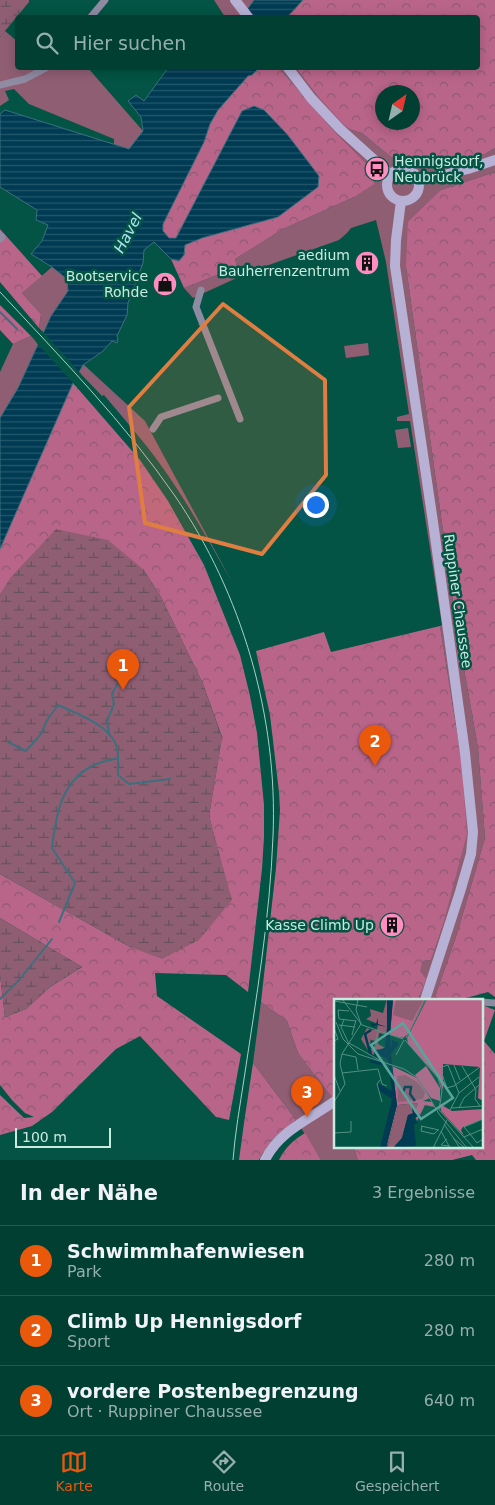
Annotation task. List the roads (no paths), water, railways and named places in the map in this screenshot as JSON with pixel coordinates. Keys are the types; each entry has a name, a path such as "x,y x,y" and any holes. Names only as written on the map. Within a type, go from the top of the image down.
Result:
{"main road":[{"path":"236,1 247,15"},
{"path":"290,70 311,98 340,129 391,175"},
{"path":"419,181 495,160"},
{"path":"407,170 412,172 419,181 419,187 415,196 410,200 400,201 392,197 388,190 387,182 396,171 407,170"},
{"name":"Ruppiner Chaussee","path":"400,201 396,240 396,266 465,754 473,832 471,854 425,999"},
{"path":"265,1160 276,1142 289,1131 334,1102"}],"street":[{"path":"92,15 105,0"},
{"path":"0,85 25,79 42,70"},
{"path":"201,290 196,307 240,419"},
{"path":"153,429 161,417 218,398"},
{"path":"482,1002 495,1003"}],"water":[{"path":"254,0 303,0 289,15 243,15"},
{"name":"Havel","path":"167,70 257,70 248,76 218,110 210,124 204,142 163,224 163,231 169,238 176,238 242,111 254,106 264,110 287,134 319,176 318,187 278,217 202,238 185,245 184,255 179,261 171,259 154,242 144,250 143,263 128,303 127,315 117,336 117,343 112,341 103,351 83,365 73,383 0,549 0,418 18,388 51,316 68,291 67,279 31,254 42,241 48,225 36,220 37,210 0,187 0,114 5,110 129,149 143,131 141,117 128,101 136,95 144,101"}],"waterway":[{"path":"0,312 17,329"},
{"path":"109,733 107,721 114,704 112,694 120,679"},
{"path":"8,742 26,751 41,734 47,720 58,705 97,724 113,738 117,748 118,758 92,766 73,781 66,791 58,812 52,848 75,883 59,922"},
{"path":"118,758 118,775 129,784 170,779"},
{"path":"0,999 20,979 52,939"}],"tram line":[{"path":"0,292 113,416 175,496 199,534 219,574 237,615 251,658 262,702 269,746 273,791 273,836 266,928 233,1160"}],"place":[{"name":"Hennigsdorf, Neubrück","path":"377,169"},
{"name":"aedium Bauherrenzentrum","path":"367,263"},
{"name":"Bootservice Rohde","path":"165,284"},
{"name":"Schwimmhafenwiesen","path":"123,690"},
{"name":"Climb Up Hennigsdorf","path":"375,766"},
{"name":"Kasse Climb Up","path":"392,925"},
{"name":"vordere Postenbegrenzung","path":"307,1117"}]}
